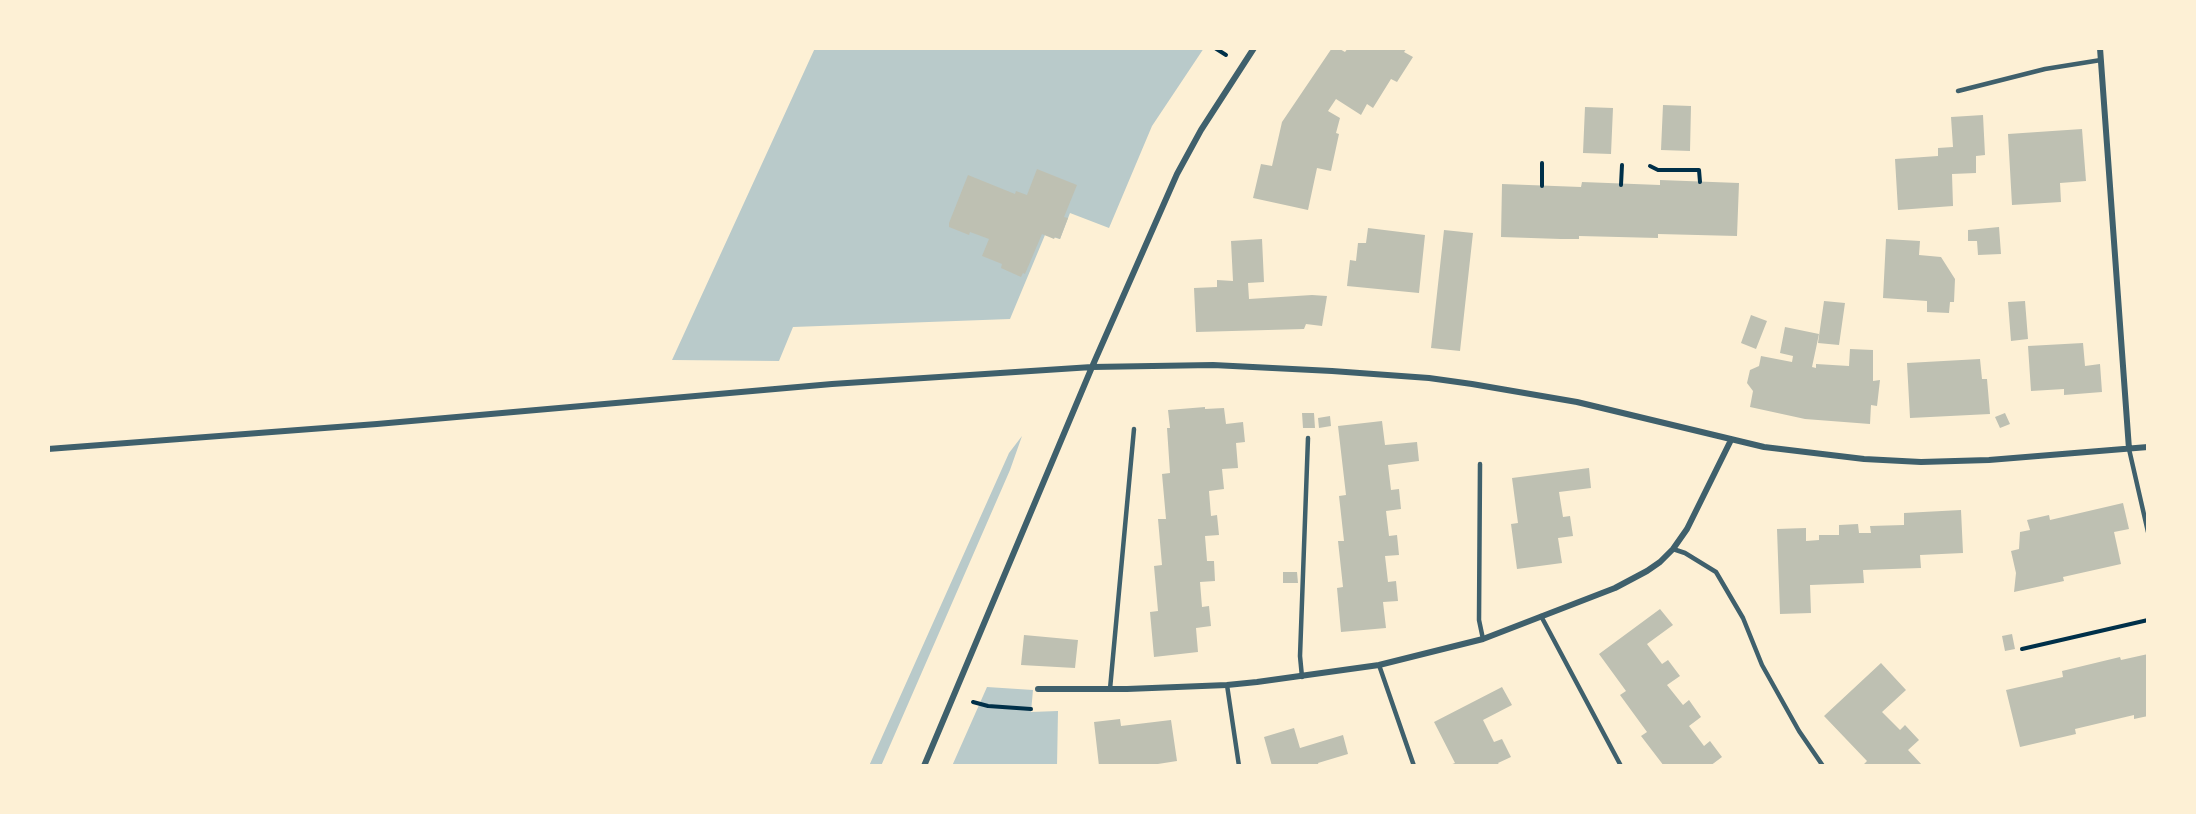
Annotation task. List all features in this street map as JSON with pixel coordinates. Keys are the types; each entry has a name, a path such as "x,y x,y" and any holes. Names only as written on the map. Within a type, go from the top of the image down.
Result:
{"street":[{"path":"924,766 1092,367 1177,174 1201,130 1254,48"},
{"path":"2100,48 2129,449"},
{"path":"48,449 376,424 832,384 1092,367 1213,365 1429,378 1577,402 1764,447 1828,455 1921,462 1989,460 2148,447"},
{"path":"1038,689 1227,686 1379,665 1483,639 1623,584 1660,562 1673,549 1687,529 1731,440"}],"lane":[{"path":"1958,91 2045,69 2101,60"},
{"path":"1110,689 1134,429"},
{"path":"1302,677 1300,656 1308,438"},
{"path":"2129,449 2148,532"},
{"path":"1480,464 1479,620 1483,639"},
{"path":"1673,549 1685,553 1716,572 1743,618 1762,665 1799,731 1823,766"},
{"path":"1541,616 1621,766"},
{"path":"1379,665 1414,766"},
{"path":"1227,686 1239,766"}],"path":[{"path":"1542,162 1542,186"},
{"path":"1621,184 1622,165"},
{"path":"1650,166 1658,170 1699,170 1700,182"},
{"path":"2022,649 2148,620"},
{"path":"953,698 988,706 1030,709 1065,690"}],"shaded area":[{"path":"815,48 1204,48 1152,126 1109,228 1070,213 1060,239 1045,235 1010,319 793,327 779,361 672,360"},
{"path":"1022,436 1010,470 881,766 869,766 1009,453"},
{"path":"987,687 1033,690 1031,712 1058,711 1057,766 952,766"}],"building":[{"path":"1332,48 1345,52 1348,48 1407,48 1404,52 1413,57 1397,82 1391,79 1373,108 1367,104 1361,115 1336,99 1328,111 1340,118 1331,171 1317,168 1308,210 1253,198 1261,164 1272,166 1282,122"},
{"path":"1663,105 1691,106 1690,151 1661,150"},
{"path":"1585,107 1613,108 1611,154 1583,153"},
{"path":"1983,115 1985,155 1976,156 1976,173 1952,174 1953,206 1898,210 1895,159 1938,156 1938,148 1953,147 1951,117"},
{"path":"2082,129 2086,181 2060,183 2061,202 2012,205 2008,134"},
{"path":"1037,169 1077,185 1064,217 1068,218 1060,239 1042,234 1025,274 1023,273 1021,277 1001,268 1002,264 982,256 989,239 970,232 969,235 949,227 949,223 968,175 1015,194 1016,191 1027,195"},
{"path":"1660,180 1739,183 1737,236 1658,234 1658,238 1501,237 1502,184 1581,187 1582,182 1660,185"},
{"path":"1999,227 2001,254 1978,255 1977,241 1968,241 1968,230"},
{"path":"1368,228 1425,235 1419,293 1347,286 1350,260 1356,261 1358,243 1366,243"},
{"path":"1444,230 1473,233 1460,351 1431,348"},
{"path":"1262,239 1264,282 1248,283 1249,299 1327,296 1322,326 1306,324 1304,329 1196,332 1194,288 1217,287 1217,280 1233,281 1231,241"},
{"path":"1886,239 1920,241 1919,255 1941,257 1955,279 1954,302 1950,302 1949,313 1927,312 1927,301 1883,298"},
{"path":"1824,301 1845,303 1839,345 1818,343"},
{"path":"2025,301 2028,339 2011,341 2008,302"},
{"path":"1751,315 1767,321 1756,349 1741,343"},
{"path":"1785,327 1819,334 1812,367 1816,368 1816,364 1849,366 1850,349 1873,350 1873,381 1880,380 1877,406 1871,405 1870,424 1805,419 1750,407 1753,391 1747,383 1750,370 1759,366 1761,356 1792,362 1793,356 1780,353"},
{"path":"2083,343 2085,366 2100,364 2102,392 2064,395 2064,389 2031,391 2028,346"},
{"path":"1980,359 1982,379 1987,379 1990,414 1910,418 1907,363"},
{"path":"1205,407 1205,409 1224,408 1226,424 1243,422 1245,442 1236,443 1238,468 1222,469 1224,489 1209,491 1211,516 1217,515 1219,535 1205,536 1207,561 1214,561 1215,581 1200,582 1202,607 1209,606 1211,626 1196,628 1198,652 1154,657 1150,612 1158,611 1154,566 1162,565 1158,519 1166,519 1162,474 1170,473 1168,410"},
{"path":"1302,413 1314,413 1315,428 1303,428"},
{"path":"2005,413 2010,424 2000,428 1995,417"},
{"path":"1330,416 1331,426 1319,428 1318,418"},
{"path":"1382,421 1385,445 1417,442 1419,461 1388,465 1391,490 1399,489 1401,509 1386,511 1389,536 1397,535 1399,555 1385,556 1388,582 1396,581 1398,601 1383,602 1386,628 1341,632 1337,588 1343,587 1338,541 1344,541 1339,496 1346,495 1338,426"},
{"path":"1589,468 1591,488 1559,492 1563,517 1570,516 1573,536 1558,538 1562,563 1517,569 1511,524 1518,523 1512,478"},
{"path":"2123,503 2129,529 2114,532 2121,564 2063,577 2064,581 2014,592 2016,573 2011,551 2019,549 2020,532 2030,530 2027,520 2049,515 2050,520"},
{"path":"1961,510 1963,553 1920,555 1921,568 1863,570 1864,583 1810,585 1811,613 1780,614 1777,529 1806,528 1806,541 1819,540 1819,535 1839,535 1839,525 1858,524 1859,533 1871,533 1870,526 1904,525 1904,513"},
{"path":"1283,572 1297,572 1298,583 1283,583"},
{"path":"1660,609 1673,625 1647,644 1662,664 1668,660 1680,676 1667,685 1683,705 1689,700 1701,717 1689,726 1704,746 1710,741 1722,757 1710,766 1664,766 1641,736 1647,732 1620,695 1626,691 1599,654"},
{"path":"2012,634 2015,649 2005,651 2002,636"},
{"path":"1024,635 1078,640 1075,668 1021,665"},
{"path":"2148,654 2148,716 2134,719 2134,715 2075,729 2076,734 2020,747 2006,690 2063,677 2062,671 2120,657 2121,660"},
{"path":"1881,663 1906,690 1882,712 1900,730 1905,725 1919,740 1908,750 1923,766 1862,766 1867,761 1824,716"},
{"path":"1502,687 1512,705 1483,720 1494,742 1502,739 1511,757 1498,763 1500,766 1447,766 1455,763 1434,722"},
{"path":"1120,719 1121,726 1171,720 1177,761 1145,766 1099,766 1094,722"},
{"path":"1294,728 1300,748 1343,735 1348,754 1318,763 1319,766 1272,766 1264,737"}]}
